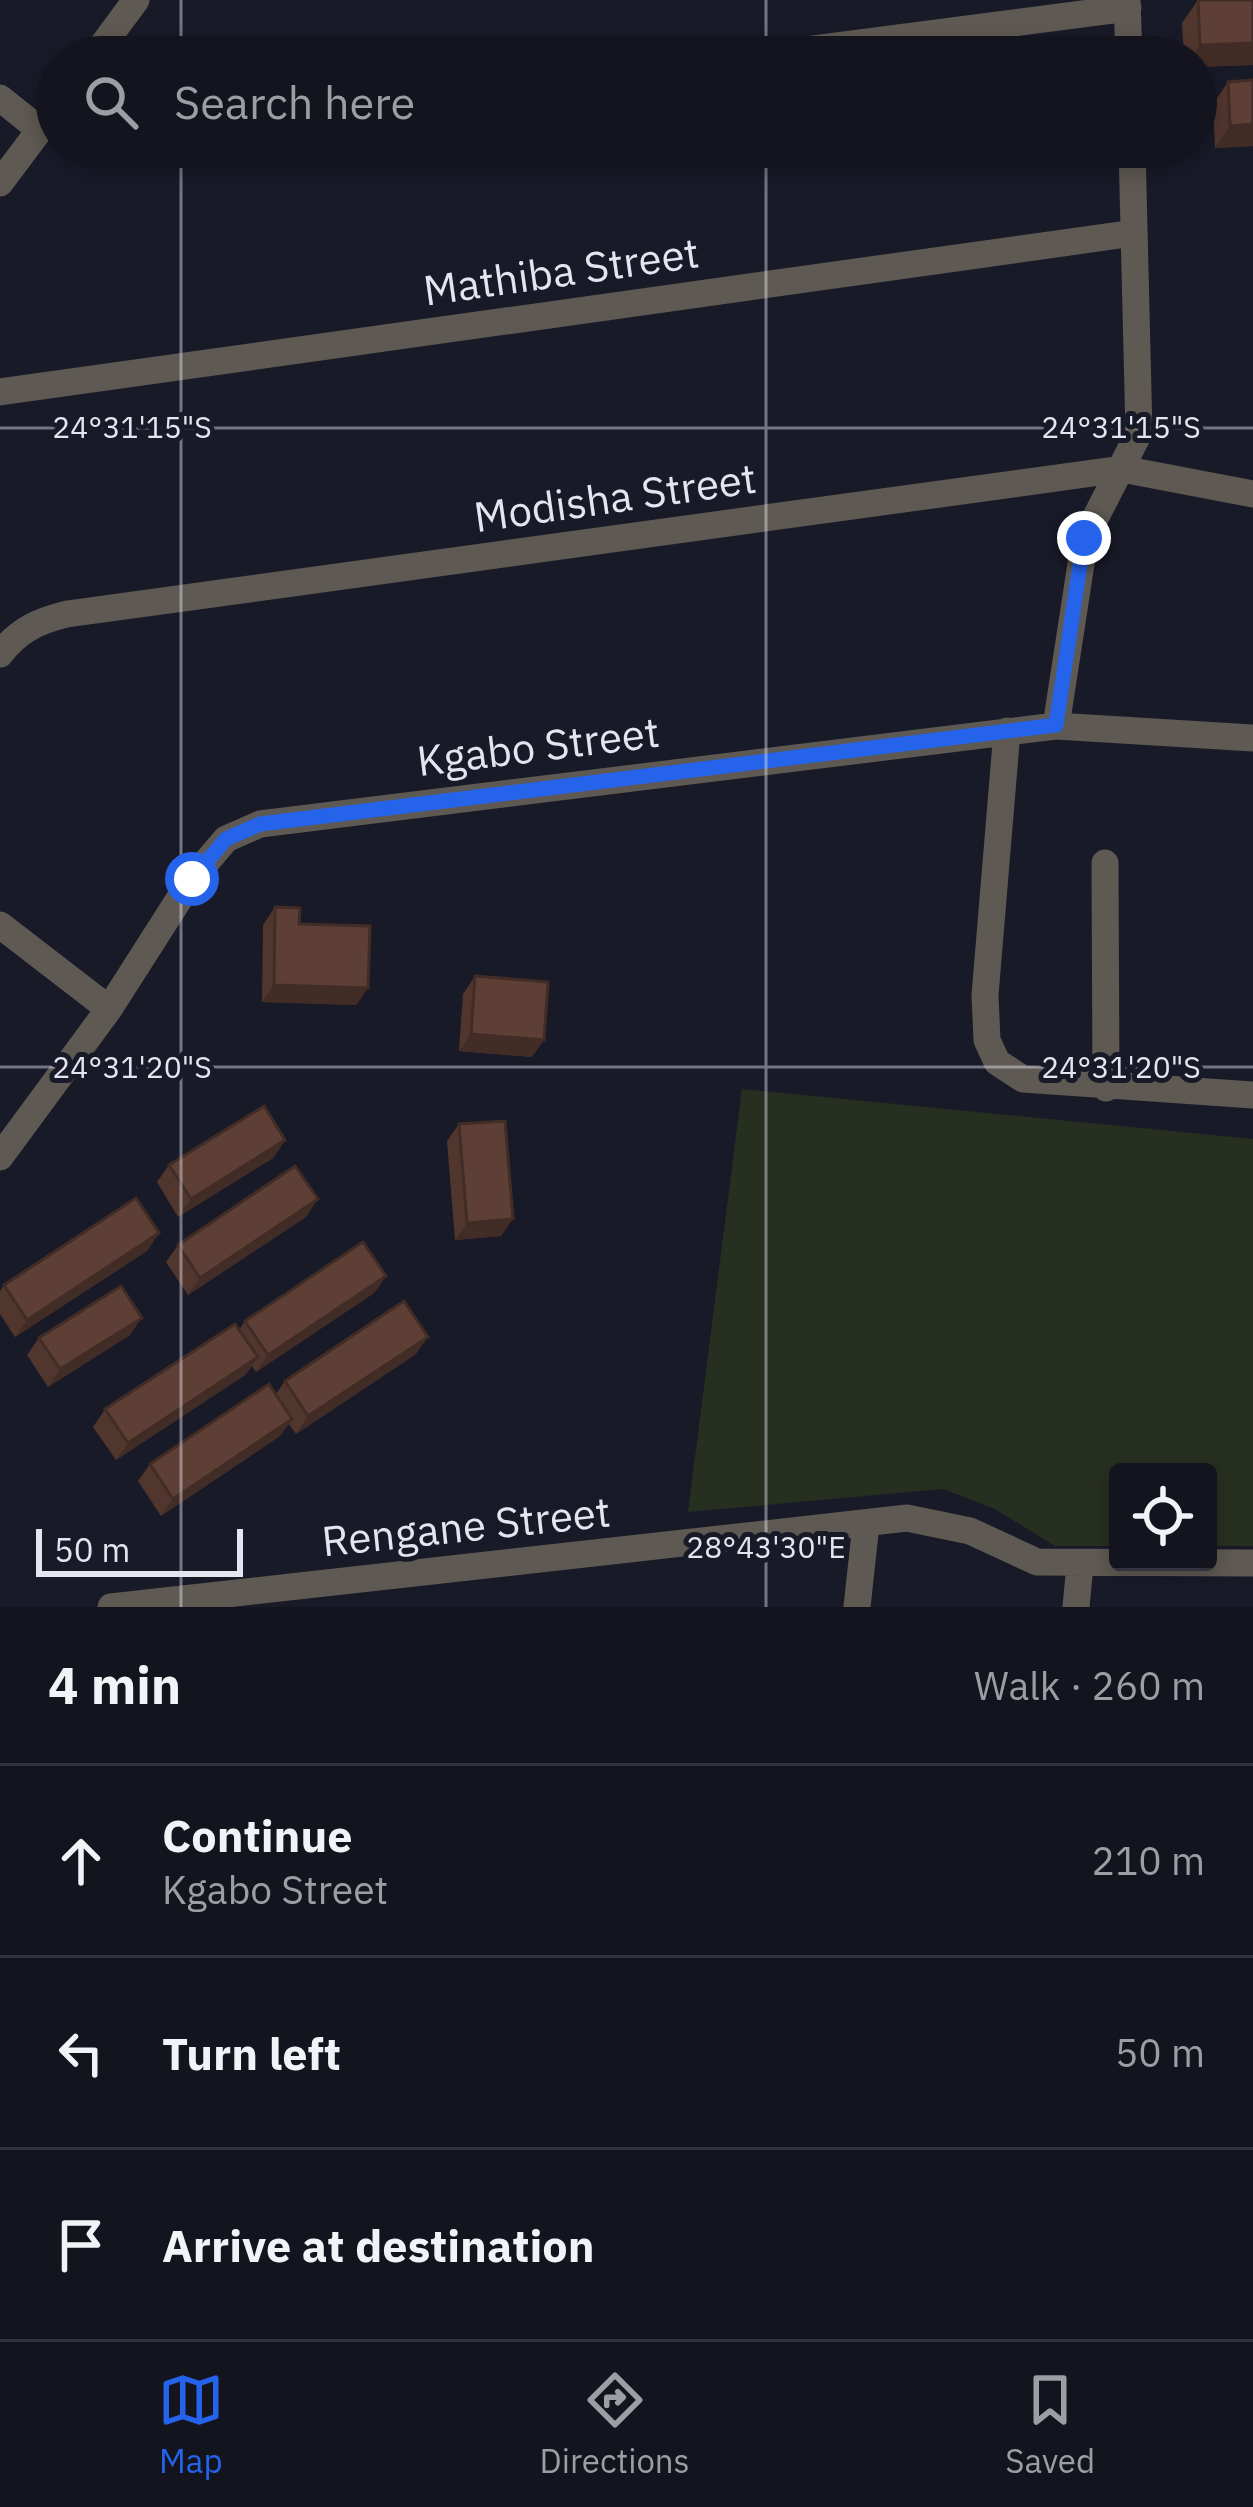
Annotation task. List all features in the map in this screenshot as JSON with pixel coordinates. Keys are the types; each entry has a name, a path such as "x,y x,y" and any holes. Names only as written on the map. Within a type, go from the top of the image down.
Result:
{"street":[{"path":"109,36 136,0"},
{"path":"901,36 1128,4 1129,36"},
{"path":"0,98 36,127"},
{"path":"0,183 36,143"},
{"path":"1056,725 1084,538 1138,433 1132,168"},
{"name":"Mathiba Street","path":"0,392 1134,233"},
{"name":"Modisha Street","path":"0,654 14,636 67,614 1122,469 1253,494"},
{"name":"Kgabo Street","path":"0,1157 109,1009 192,879 226,839 260,824 1056,725 1253,738"},
{"path":"1007,730 985,994 987,1040 997,1062 1024,1079 1253,1096"},
{"path":"1105,863 1106,1088"},
{"path":"0,925 109,1009"},
{"name":"Rengane Street","path":"111,1607 907,1518 937,1521 1037,1562 1253,1563"},
{"path":"857,1607 866,1524"},
{"path":"1076,1607 1080,1565"}],"green space":[{"path":"742,1089 1253,1139 1253,1546 1217,1546 1217,1463 1109,1463 1109,1546 1055,1546 995,1509 943,1489 688,1512"}],"building":[{"path":"1198,0 1253,0 1253,43 1217,44 1217,36 1200,36"},
{"path":"1253,80 1253,124 1230,126 1228,82"},
{"path":"275,907 300,908 299,924 370,926 368,988 274,985"},
{"path":"475,976 548,982 544,1040 471,1034"},
{"path":"264,1106 285,1140 191,1199 169,1165"},
{"path":"505,1121 513,1219 467,1223 459,1124"},
{"path":"295,1166 318,1199 200,1278 178,1245"},
{"path":"136,1198 159,1233 27,1320 4,1285"},
{"path":"363,1242 386,1276 268,1355 245,1321"},
{"path":"121,1286 142,1318 60,1369 39,1338"},
{"path":"404,1301 428,1337 308,1416 285,1381"},
{"path":"235,1324 258,1357 128,1443 105,1409"},
{"path":"269,1384 292,1419 173,1499 150,1464"}],"route":[{"path":"192,879 226,839 260,824 1056,725 1084,538"}]}
